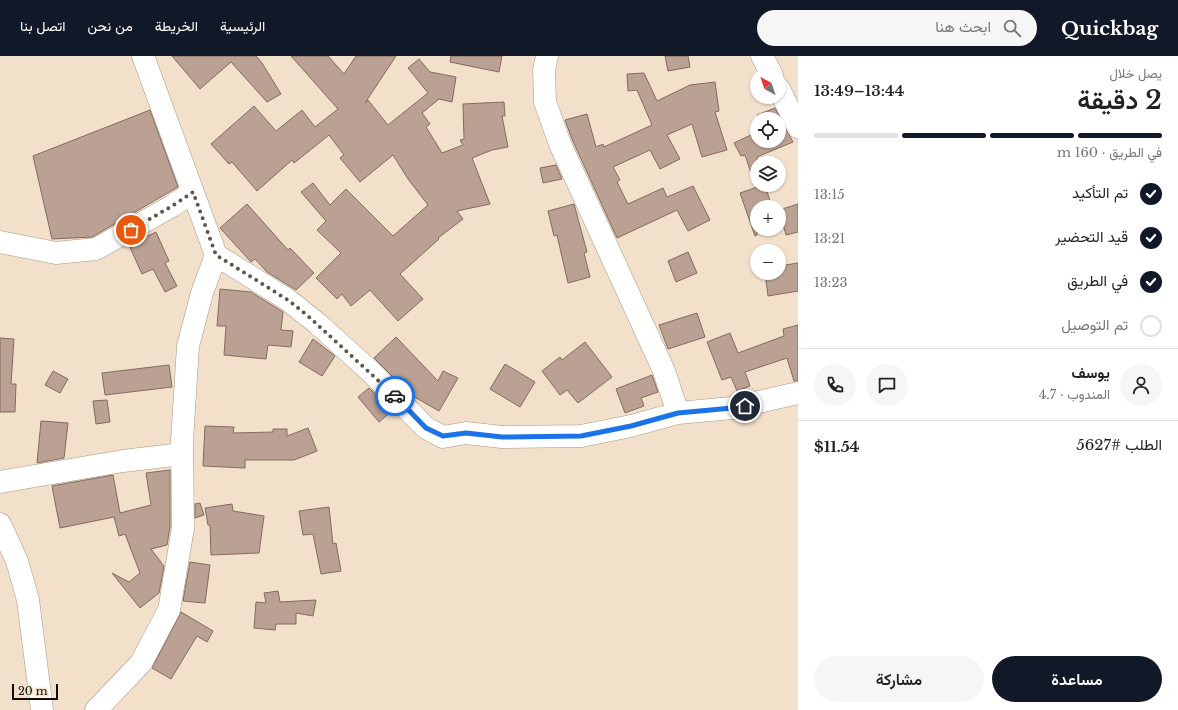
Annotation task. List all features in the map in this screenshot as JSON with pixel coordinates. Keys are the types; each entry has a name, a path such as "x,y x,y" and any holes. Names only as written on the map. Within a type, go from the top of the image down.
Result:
{"street":[{"path":"143,56 216,255 288,300 318,324 374,376 426,428 443,436 466,433 502,437 581,436 631,426 678,413 732,408 798,393"},
{"path":"547,56 544,70 546,102 560,144 664,371 678,413"},
{"path":"762,56 768,68"},
{"path":"786,103 798,127"},
{"path":"0,242 56,253 96,249 172,206 193,192"},
{"path":"96,710 142,663 169,610 183,528 182,454 188,346 202,293 216,255"},
{"path":"0,482 123,461 182,454"},
{"path":"0,524 17,561 28,600 42,710"}],"building":[{"path":"172,56 256,56 281,94 267,102 231,62 200,89"},
{"path":"291,56 328,56 344,74 356,56 396,56 365,103 368,100 388,125 428,93 408,68 419,59 430,72 456,77 452,102 439,99 422,113 430,124 426,127 442,153 463,145 460,140 464,139 463,104 504,102 505,116 502,116 508,147 492,150 472,158 490,204 457,211 463,219 438,238 439,239 400,274 423,299 398,321 370,290 351,306 342,294 337,299 316,278 341,253 317,230 326,221 301,192 313,183 330,205 346,189 393,236 428,205 408,179 393,155 360,182 340,158 344,155 329,135 294,163 292,160 257,191 232,162 229,164 211,144 254,106 276,131 302,110 315,127 338,109"},
{"path":"451,56 502,56 499,72 450,62"},
{"path":"665,56 688,56 690,67 668,71"},
{"path":"644,73 657,101 690,85 715,82 719,111 715,112 727,150 702,157 692,124 667,135 680,159 660,169 650,150 613,167 620,180 617,182 628,204 663,188 667,197 693,186 710,220 688,231 677,210 617,238 572,139 565,120 587,114 596,147 603,144 604,147 652,125 637,90 628,91 627,74"},
{"path":"775,108 777,112 765,112"},
{"path":"150,110 178,187 92,237 52,239 33,156"},
{"path":"786,129 793,142 786,145"},
{"path":"750,135 750,148 779,148 759,156 750,156 750,170 745,155 741,156 734,143"},
{"path":"556,165 562,179 543,183 540,168"},
{"path":"750,190 750,192 767,192 770,200 750,200 750,222 740,193"},
{"path":"247,204 288,250 290,248 314,273 296,290 267,272 255,259 251,262 220,228"},
{"path":"574,204 587,252 584,253 590,277 568,283 557,235 554,236 548,211"},
{"path":"798,204 798,232 786,235 786,208"},
{"path":"156,232 169,261 165,263 177,286 165,292 153,269 142,274 129,245"},
{"path":"688,252 697,273 676,282 668,261"},
{"path":"798,263 798,291 768,296 766,280 786,280 786,265"},
{"path":"220,289 251,292 283,312 281,330 293,331 291,347 268,345 266,359 224,355 226,326 217,326"},
{"path":"697,313 705,337 668,349 659,325"},
{"path":"798,325 798,381 794,381 787,358 745,372 750,386 737,391 731,377 722,380 707,342 730,333 738,353 784,336 783,329"},
{"path":"396,337 438,381 443,371 458,378 439,411 411,395 374,358"},
{"path":"0,338 14,339 11,384 16,384 15,412 0,412"},
{"path":"313,339 335,356 322,376 299,362"},
{"path":"585,342 612,377 578,403 567,390 560,395 542,371 560,357 562,360"},
{"path":"505,364 535,382 520,407 490,389"},
{"path":"169,365 172,387 105,395 102,373"},
{"path":"53,371 68,379 60,393 45,385"},
{"path":"652,375 658,392 641,398 644,406 625,413 616,389"},
{"path":"369,388 392,411 379,422 358,397"},
{"path":"107,400 110,422 96,424 93,401"},
{"path":"41,421 68,423 64,458 37,463"},
{"path":"205,426 234,427 233,433 273,432 273,429 287,429 287,436 308,428 317,451 294,460 245,460 245,468 203,466"},
{"path":"170,470 170,527 167,545 151,549 164,566 159,593 140,608 112,573 129,582 140,573 125,534 119,536 114,517 60,528 52,486 113,475 120,513 151,505 146,473"},
{"path":"200,503 204,515 195,518 195,504"},
{"path":"232,504 233,511 264,516 259,553 211,555 210,525 208,525 205,508"},
{"path":"329,507 333,544 336,543 341,571 321,574 313,534 303,535 299,511"},
{"path":"190,562 210,565 205,603 183,601"},
{"path":"278,591 280,602 316,600 313,616 296,613 296,624 276,624 275,630 254,628 256,602 266,603 264,593"},
{"path":"181,612 213,631 207,642 197,636 171,679 152,668"}],"way so far":[{"path":"131,230 193,192 216,255 288,300 318,324 395,396"}],"route":[{"path":"395,396 426,428 443,436 466,433 502,437 581,436 631,426 678,413 745,406"}]}
